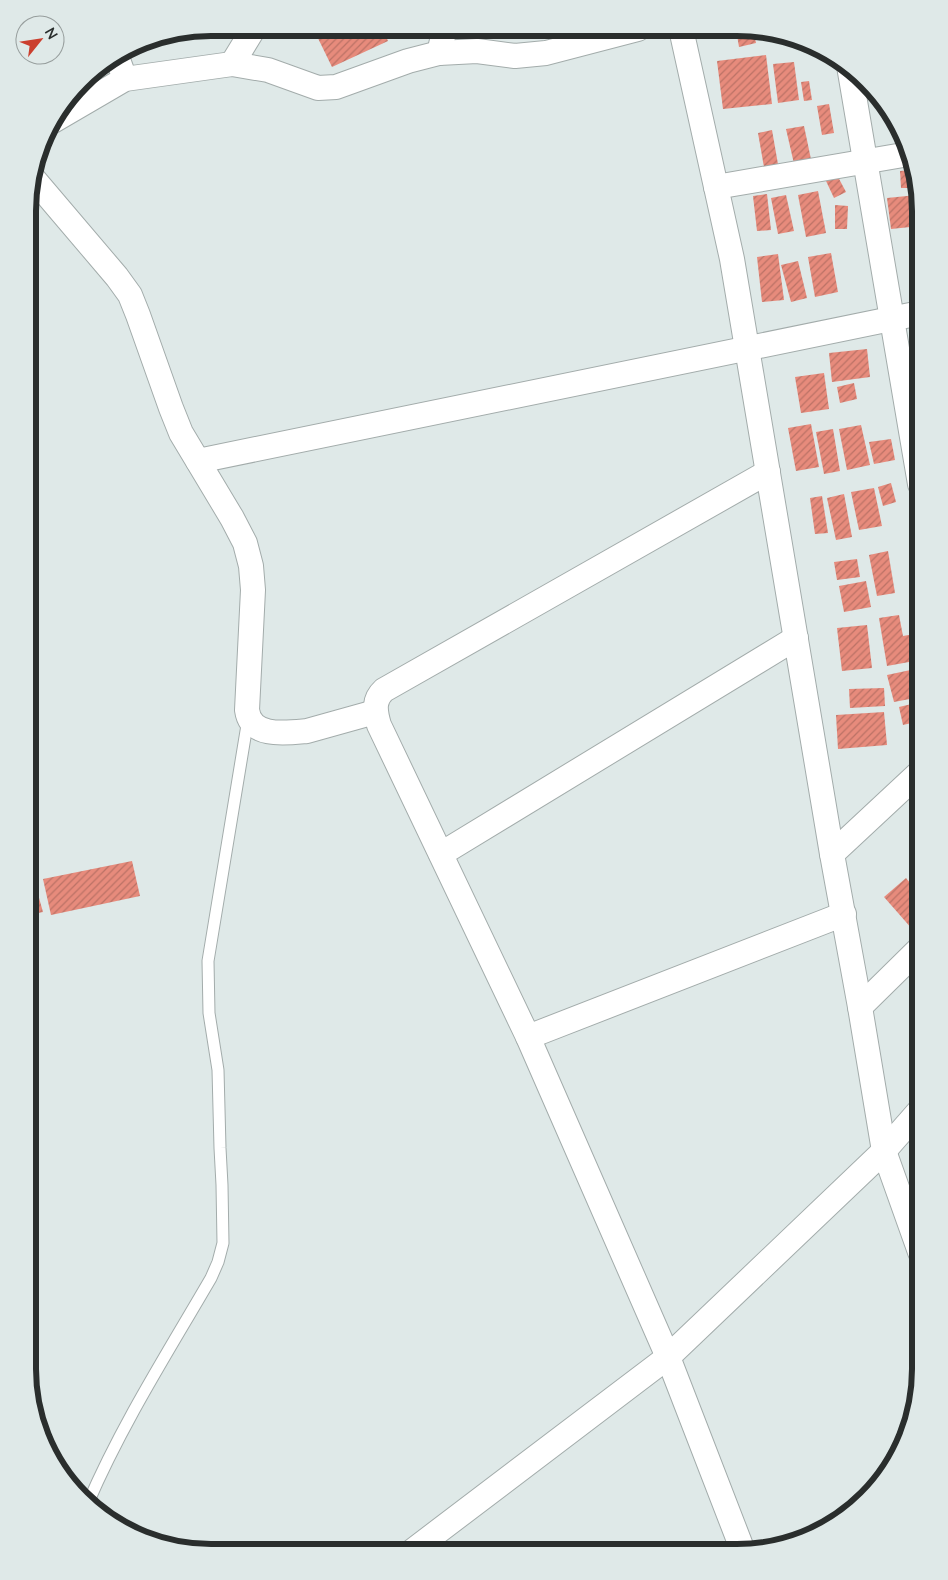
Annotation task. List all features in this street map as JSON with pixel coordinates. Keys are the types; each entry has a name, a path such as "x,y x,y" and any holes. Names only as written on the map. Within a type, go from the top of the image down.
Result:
{"street":[{"path":"66,114 125,79 232,64 268,70 318,88 336,87 408,61 439,53 477,50 515,56 546,53 610,36"},
{"path":"683,36 732,259 884,1151 911,1227"},
{"path":"232,64 249,37"},
{"path":"439,53 443,37"},
{"path":"119,63 125,79"},
{"path":"851,80 912,435"},
{"path":"716,188 902,155"},
{"path":"39,185 130,295 181,433 245,543 251,566 253,590 248,718 259,729 296,732 307,731 375,712"},
{"path":"198,461 912,314"},
{"path":"741,1544 668,1358 528,1037 379,725 375,712 377,698 384,690 768,472"},
{"path":"441,854 796,638"},
{"path":"832,854 912,780"},
{"path":"528,1037 844,914"},
{"path":"860,1006 911,956"},
{"path":"422,1544 668,1358 884,1151 911,1120"}],"lane":[{"path":"91,1495 121,1432 211,1278 223,1243 218,1070 209,1012 208,960 248,718"}],"building":[{"path":"737,36 755,38 756,43 739,47"},
{"path":"317,37 386,37 388,41 332,67"},
{"path":"766,55 772,104 723,109 717,61"},
{"path":"794,62 799,100 778,103 773,64"},
{"path":"809,81 812,100 804,101 801,82"},
{"path":"829,104 834,133 822,135 817,106"},
{"path":"804,126 812,164 795,168 786,129"},
{"path":"772,130 779,170 765,173 758,133"},
{"path":"906,170 909,188 901,188 900,171"},
{"path":"837,175 846,192 834,198 826,181"},
{"path":"818,191 826,233 806,237 798,195"},
{"path":"767,194 771,230 757,231 753,196"},
{"path":"786,195 794,231 778,234 771,198"},
{"path":"910,196 912,227 891,229 887,198"},
{"path":"835,205 848,206 847,229 835,229"},
{"path":"831,253 838,292 815,297 808,257"},
{"path":"778,254 784,300 762,302 757,257"},
{"path":"798,261 807,298 791,302 781,265"},
{"path":"867,349 870,377 832,382 829,353"},
{"path":"824,373 829,409 801,413 795,377"},
{"path":"854,383 857,399 840,403 837,387"},
{"path":"811,424 819,467 796,471 788,428"},
{"path":"861,425 870,465 847,470 839,429"},
{"path":"833,429 840,471 824,474 816,432"},
{"path":"891,439 895,460 874,464 869,442"},
{"path":"891,483 896,502 883,506 878,487"},
{"path":"874,488 882,526 859,530 851,492"},
{"path":"844,494 852,537 836,540 827,498"},
{"path":"822,496 828,533 815,534 810,498"},
{"path":"888,551 895,593 877,596 869,555"},
{"path":"857,559 860,577 837,580 834,562"},
{"path":"866,581 871,607 844,612 839,586"},
{"path":"899,615 903,636 912,634 912,662 887,666 879,618"},
{"path":"867,625 872,668 842,671 837,628"},
{"path":"912,670 912,699 894,702 887,675"},
{"path":"884,688 885,706 850,708 849,689"},
{"path":"912,704 912,723 903,725 899,707"},
{"path":"884,712 887,745 838,749 836,715"},
{"path":"132,861 140,896 51,915 43,879"},
{"path":"906,878 911,885 911,928 884,897"},
{"path":"36,887 43,912 36,913"}]}
